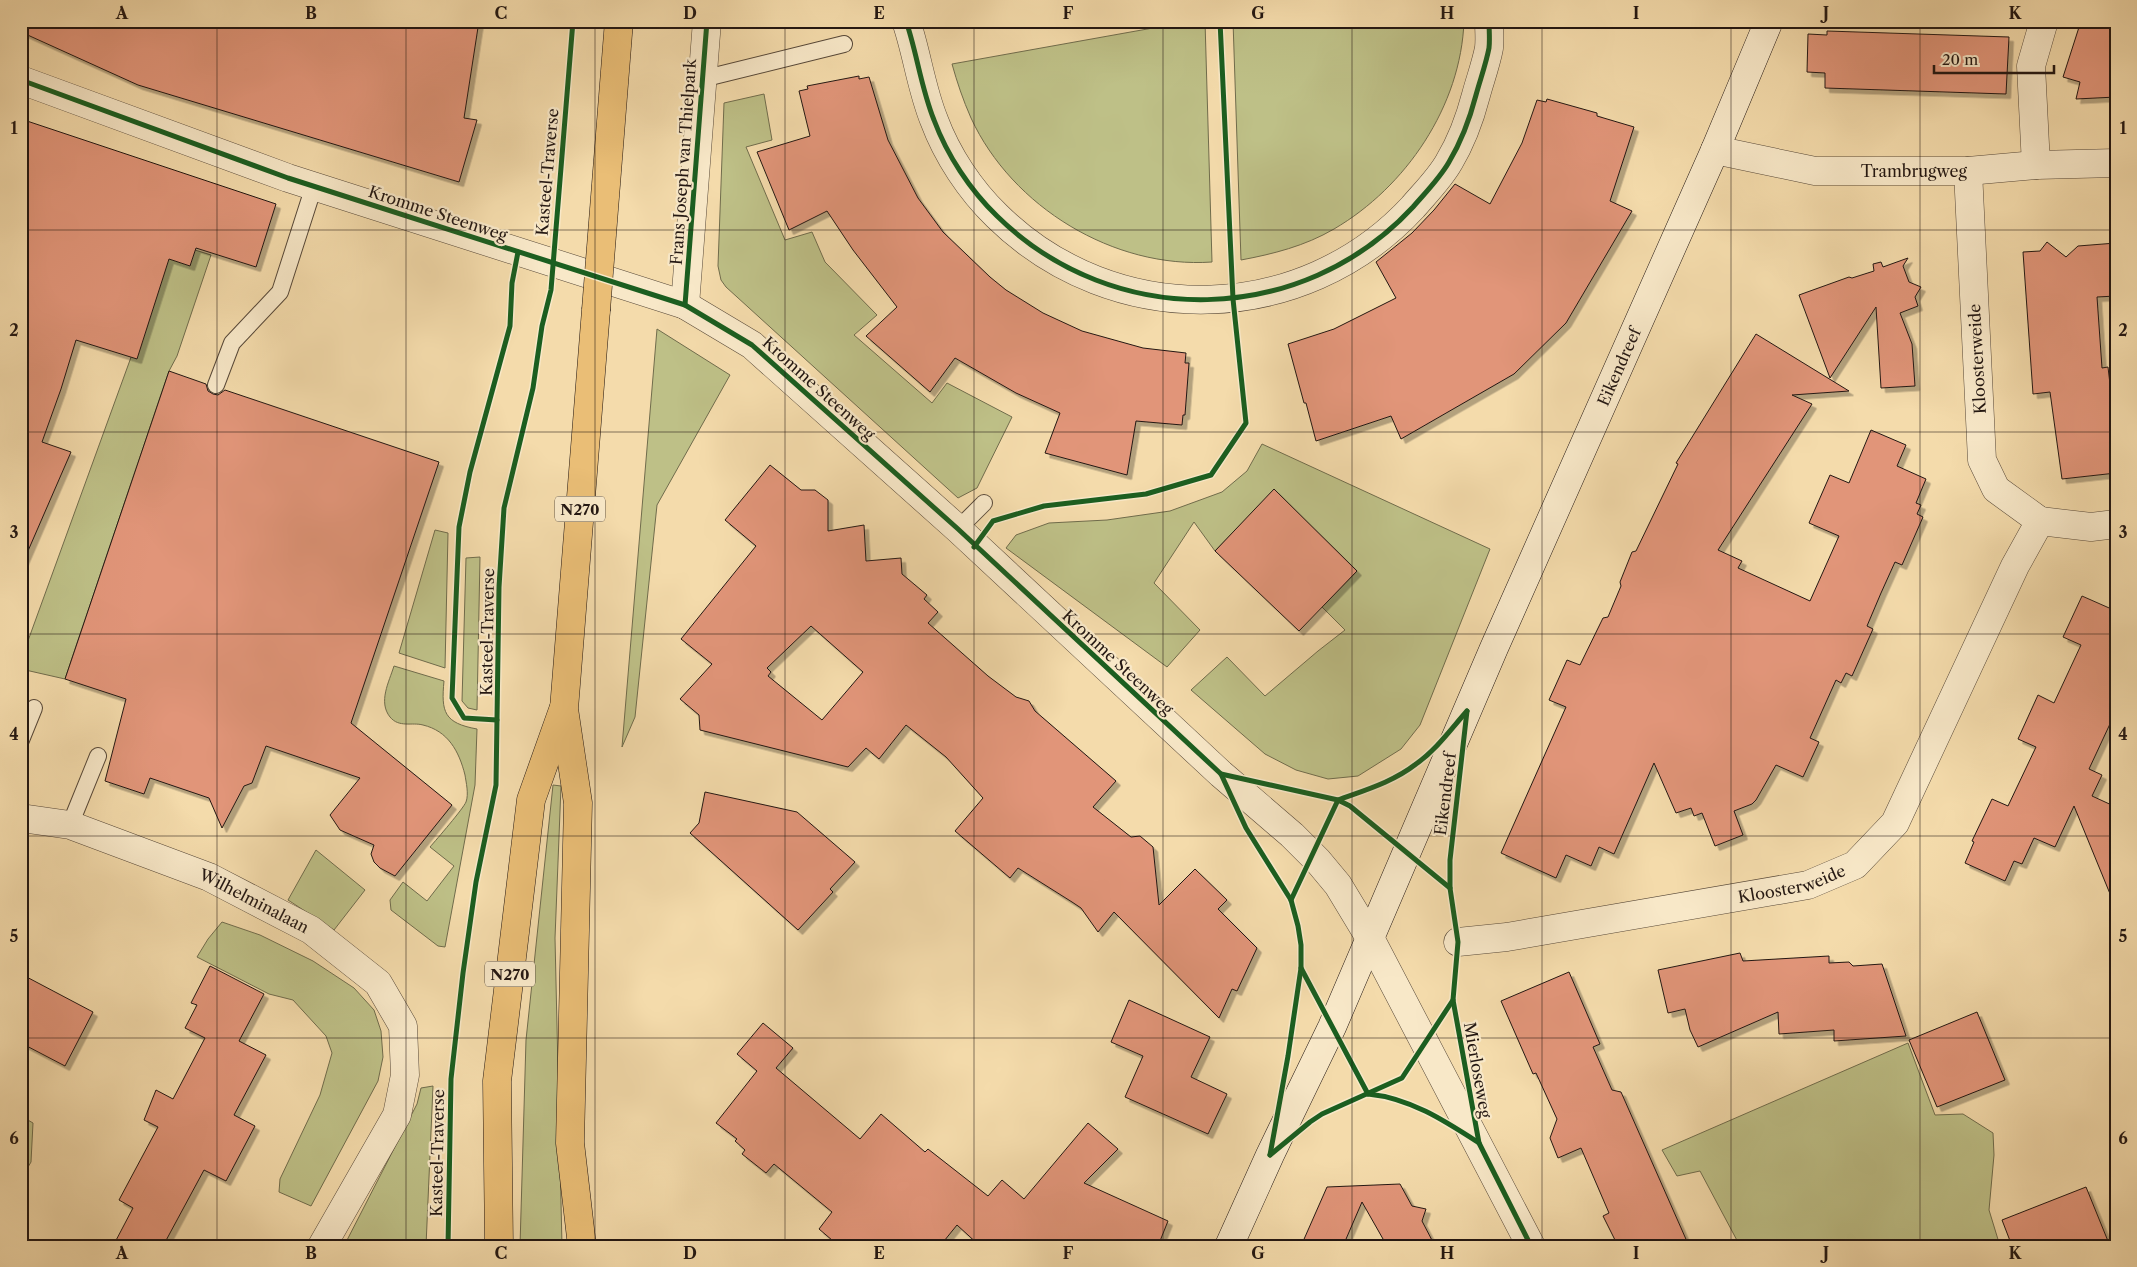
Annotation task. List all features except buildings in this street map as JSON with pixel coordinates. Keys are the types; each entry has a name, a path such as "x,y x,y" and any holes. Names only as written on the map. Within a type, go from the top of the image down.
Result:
{"main road":[{"name":"N270","path":"582,1246 570,1143 578,804 564,709 619,21"},
{"name":"N270","path":"499,1246 497,1081 530,800 564,709"}],"street":[{"name":"Frans Joseph van Thielpark","path":"685,305 707,21"},
{"path":"906,21 933,119 943,142 975,191 996,215 1036,248 1081,274 1128,291 1151,296 1203,300 1233,299 1283,288 1310,279 1344,263 1370,246 1398,222 1424,195 1450,162 1470,116 1489,47 1489,21"},
{"name":"Eikendreef","path":"1229,1246 1270,1155 1332,1028 1541,541 1715,150 1769,21"},
{"path":"2036,165 2031,66 2044,21"},
{"name":"Kromme Steenweg","path":"21,80 314,186 685,305 752,345 958,529 1214,768 1312,854 1338,884 1370,938"},
{"name":"Trambrugweg","path":"1715,150 1815,171 1968,171 2036,165 2116,163"},
{"name":"Kloosterweide","path":"1968,171 1982,460 1996,489 2040,521 2091,527 2116,524"},
{"name":"Kloosterweide","path":"1458,942 1507,937 1808,885 1855,864 1895,823 2015,566 2040,521"},
{"name":"Wilhelminalaan","path":"21,818 70,825 209,877 311,930 378,983 404,1026 406,1075 398,1115 322,1246"},
{"name":"Mierloseweg","path":"1370,938 1531,1246"}],"lane":[{"path":"702,79 844,44"},
{"path":"216,385 232,344 280,292 314,186"},
{"path":"958,529 984,503"},
{"path":"21,740 34,708"},
{"path":"70,825 98,756"}],"green space":[{"path":"1192,21 1205,21 1212,262 1175,261 1139,255 1103,243 1070,226 1039,205 1012,179 989,150 971,118 952,64"},
{"path":"1233,21 1464,21 1461,53 1453,83 1441,113 1425,141 1406,167 1384,191 1360,211 1323,235 1289,249 1241,260"},
{"path":"764,94 772,140 746,147 785,240 812,232 825,262 877,315 854,335 932,403 947,383 1012,417 977,488 958,498 726,287 721,280 718,266 724,103"},
{"path":"170,250 195,250 211,255 177,356 169,371 65,679 21,669 21,660"},
{"path":"657,329 730,375 657,505 635,717 622,747"},
{"path":"1262,444 1490,549 1420,725 1401,749 1358,776 1328,779 1296,770 1265,754 1191,690 1227,657 1265,696 1345,630 1322,607 1357,571 1274,490 1215,551 1194,522 1154,583 1200,630 1167,667 1006,548 1016,535 1049,523 1107,520 1170,511 1222,492 1247,471"},
{"path":"435,530 448,533 445,668 399,653"},
{"path":"480,557 477,710 468,708 462,701 466,558"},
{"path":"394,666 444,681 443,701 447,714 458,723 477,729 475,785 445,947 438,946 391,910 390,900 403,882 427,901 454,866 430,847 466,802 465,775 456,750 446,737 432,728 419,724 397,722 390,717 385,705 385,698 387,685"},
{"path":"553,785 561,786 555,938 562,1246 520,1246 526,1040"},
{"path":"316,850 365,890 334,930 288,900"},
{"path":"222,922 260,935 313,961 354,988 374,1010 381,1031 383,1057 378,1081 311,1206 279,1192 280,1179 320,1095 332,1053 326,1036 293,1000 269,994 197,957 208,939"},
{"path":"1908,1043 1935,1115 1963,1114 1993,1133 1994,1155 1989,1210 2000,1246 1740,1246 1700,1171 1677,1176 1662,1150"},
{"path":"433,1086 426,1246 344,1246 417,1104 421,1088"},
{"path":"21,1116 33,1123 31,1162 21,1179"}],"cycle path":[{"name":"Kasteel-Traverse","path":"448,1246 451,1079 476,882 496,785 499,587 504,508 533,388 542,326 551,290 573,21"},
{"path":"685,305 707,21"},
{"path":"906,21 926,96 939,133 960,171 997,216 1044,254 1096,280 1151,295 1207,300 1263,293 1318,275 1368,247 1413,207 1445,168 1465,130 1488,54 1489,21"},
{"path":"974,547 993,521 1044,506 1146,494 1211,475 1246,423 1233,299 1220,21"},
{"path":"21,80 288,178 685,305 752,345 958,529 1221,774 1246,828 1291,900 1301,945 1301,968 1288,1056 1270,1155"},
{"path":"497,720 464,718 452,698 459,527 470,472 510,326 512,283 518,252"},
{"path":"1467,711 1450,860 1450,888 1458,942 1453,1000 1479,1143 1531,1246"},
{"path":"1291,900 1338,800 1378,785 1407,770 1430,752 1467,711"},
{"path":"1221,774 1338,800 1350,806 1450,888"},
{"path":"1301,968 1368,1094"},
{"path":"1270,1155 1322,1114 1402,1078 1453,1000"},
{"path":"1368,1094 1383,1096 1413,1105 1479,1143"}]}
